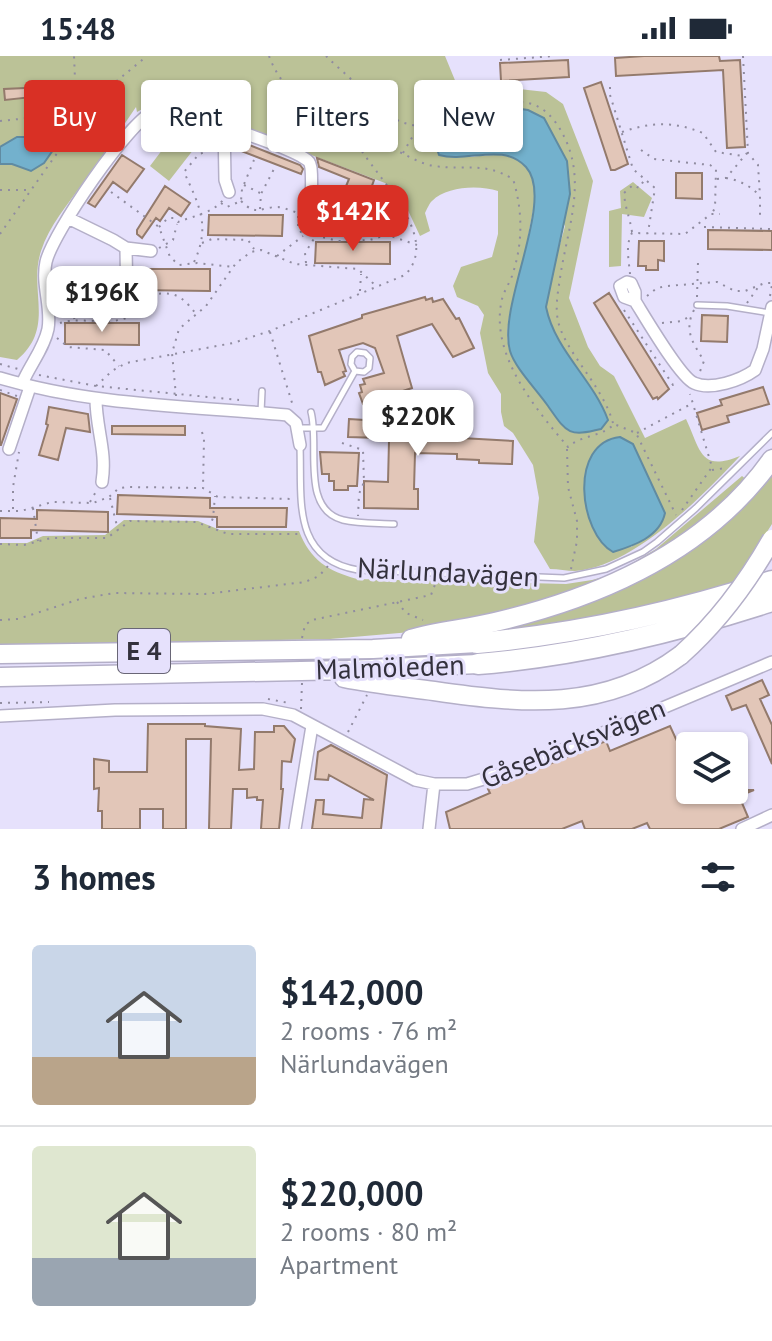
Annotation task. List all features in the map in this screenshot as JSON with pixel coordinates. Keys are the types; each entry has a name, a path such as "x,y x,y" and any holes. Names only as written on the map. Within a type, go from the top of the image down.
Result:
{"highway":[{"path":"373,649 528,613 618,583 660,560 710,525 742,495 771,460"},
{"path":"307,677 536,701 588,697 620,689 660,670 681,655 724,611 772,538"},
{"name":"Malmöleden","path":"0,677 307,677 478,653 553,634 626,621 772,581"},
{"name":"Malmöleden","path":"0,654 373,649 478,653 580,651 772,601"}],"street":[{"path":"15,446 26,399 27,372 47,332 46,260 68,218 129,131 141,120"},
{"path":"251,136 308,161 311,168 310,206 314,222"},
{"path":"225,152 225,198"},
{"path":"68,218 126,248 151,251"},
{"path":"126,248 126,300"},
{"path":"631,283 620,286 624,297 635,302 690,380 716,386 755,370 760,362 771,310"},
{"path":"0,378 26,386 96,392 175,408 291,417 298,428"},
{"path":"96,392 96,416 104,454 102,482"},
{"name":"Närlundavägen","path":"298,428 300,445"},
{"name":"Gåsebäcksvägen","path":"0,716 115,710 254,709 282,712 415,780 434,784 467,784 517,769 772,662"},
{"path":"295,829 312,726"},
{"path":"429,829 434,784"},
{"path":"742,829 772,815"}],"lane":[{"path":"697,305 771,310"},
{"path":"357,352 365,353 370,358 369,368 364,372 355,371 351,364 352,357 357,352"},
{"path":"298,428 323,428 355,371"},
{"path":"261,413 262,391"},
{"path":"311,412 315,428 314,480 318,499 324,509 344,520 394,524"},
{"name":"Närlundavägen","path":"300,445 298,500 304,536 330,565 358,570 569,578 622,563 643,552 772,433"}],"path":[{"path":"74,56 76,80"},
{"path":"118,80 147,56"},
{"path":"269,56 283,80"},
{"path":"326,56 388,116 414,126"},
{"path":"500,60 554,56"},
{"path":"743,56 748,153 758,165 760,215"},
{"path":"610,87 633,169 655,188 648,233"},
{"path":"523,101 549,113 571,153 576,200 561,272 558,322 568,343 606,399 614,424"},
{"path":"0,121 24,119"},
{"path":"622,132 647,123 673,124 703,133 716,152 743,156"},
{"path":"403,154 414,134"},
{"path":"632,233 685,234 715,208 716,169 710,165 654,159 641,150"},
{"path":"0,234 57,152"},
{"path":"193,263 201,244 202,211 184,172 202,152"},
{"path":"96,392 119,367 172,353 233,343 270,331 405,275 412,268 419,245 414,230 398,201 360,152"},
{"path":"398,152 432,166 495,169 513,179 522,206 518,252 502,298 500,322 503,347 527,393 568,447 568,487 577,521 577,541 569,578"},
{"path":"726,178 748,153"},
{"path":"225,198 227,207 241,201 254,160"},
{"path":"260,210 261,194 274,169"},
{"path":"631,283 628,252 632,233 624,193 633,185 639,188 645,179"},
{"path":"717,179 744,183 760,196"},
{"path":"244,185 261,194"},
{"path":"0,190 30,190"},
{"path":"111,192 159,227 170,257 179,265 193,263 234,267"},
{"path":"241,201 250,210 277,207 298,213 298,229 305,234 338,241 370,240 384,233 393,215 392,206 385,197"},
{"path":"178,222 202,211 214,210 225,198"},
{"path":"392,206 398,201"},
{"path":"711,214 720,214"},
{"path":"159,227 168,218 178,222"},
{"path":"151,251 167,246 177,232 178,222"},
{"path":"382,225 388,228"},
{"path":"704,227 772,229"},
{"path":"384,233 404,243 419,245"},
{"path":"276,257 305,234"},
{"path":"306,265 305,253 315,237"},
{"path":"201,244 212,239 248,240 255,251 306,265 358,269 377,286"},
{"path":"175,408 172,353 179,329 214,297 234,267 255,251"},
{"path":"653,329 667,321 682,321 691,315 697,305 698,262"},
{"path":"360,294 361,272"},
{"path":"635,302 661,287 717,282 735,291 745,291 772,283"},
{"path":"744,308 760,285"},
{"path":"126,300 175,293 196,314"},
{"path":"47,332 64,321 88,323 122,319 135,314 143,305 146,295"},
{"path":"96,300 122,319"},
{"path":"68,302 76,322"},
{"path":"621,305 673,385 690,380 704,364 689,336 691,315"},
{"path":"270,331 293,411"},
{"path":"47,332 61,339 68,347 105,350 119,367"},
{"path":"0,364 96,392 133,390"},
{"path":"0,390 26,399"},
{"path":"636,433 691,404 711,470"},
{"path":"614,424 636,433 679,522"},
{"path":"568,447 573,442 608,430 614,424"},
{"path":"202,432 203,488"},
{"path":"342,443 363,450 364,482 359,494 358,522"},
{"path":"14,511 15,446"},
{"path":"679,522 683,506 711,470 725,468 731,474"},
{"path":"89,503 102,482"},
{"path":"0,511 52,502 89,503 109,497 119,488 128,487 203,488 225,498 298,500 296,508"},
{"path":"352,497 359,494"},
{"path":"209,528 215,495"},
{"path":"109,497 112,518 118,530"},
{"path":"33,507 35,534 39,542"},
{"path":"0,544 39,542 51,538 107,538 130,521 196,522 216,531 239,534 304,536"},
{"path":"0,620 18,619 80,599 114,593 205,594 305,582 319,576 330,565"},
{"path":"302,639 305,625 321,616 431,595 437,574"},
{"path":"397,602 412,616 428,621"},
{"path":"301,710 307,677"},
{"path":"343,743 368,693"},
{"path":"263,698 289,702"},
{"path":"0,703 62,702"}],"green space":[{"path":"0,56 445,56 455,80 414,80 414,152 463,152 471,157 508,156 524,163 535,183 521,274 507,332 511,356 520,370 564,427 581,433 601,429 606,415 561,347 548,319 549,286 565,226 523,143 523,89 546,92 563,104 593,181 569,298 588,347 600,366 614,376 645,438 686,419 699,449 709,460 740,456 706,491 643,544 597,567 575,571 550,569 534,542 539,498 533,465 513,433 504,426 501,394 488,373 480,333 484,315 478,306 457,297 453,286 461,267 492,257 498,234 498,191 464,188 438,196 425,213 430,231 420,236 405,204 385,183 303,152 398,152 398,80 267,80 267,137 251,129 251,80 141,80 141,110 137,112 136,107 125,123 125,80 24,80 24,152 104,152 44,242 38,266 38,322 29,347 17,360 0,357","holes":["633,444 664,513 656,529 631,547 595,532 584,487"]},
{"path":"161,152 192,152 169,181 150,166"},
{"path":"633,182 652,198 644,217 622,214 621,266 609,267 609,211 621,208 620,191"},
{"path":"772,470 772,524 736,581 668,601 598,616 457,635 623,586"},
{"path":"742,476 747,480 708,520 615,578 540,601 411,632 330,639 0,645 0,543 27,543 43,536 105,535 124,520 198,521 220,530 299,531 309,550 321,563 357,579 566,584 614,574 656,549"}],"water":[{"path":"523,109 544,118 567,161 570,194 546,307 557,337 593,391 608,420 601,429 581,433 564,427 521,372 510,351 508,331 511,307 531,228 534,203 533,182 526,167 517,160 496,154 439,155 438,152 523,152"},
{"path":"17,137 24,137 24,152 52,152 44,163 31,171 12,164 0,164 0,147"},
{"path":"620,437 633,444 665,513 652,534 613,552 601,542 592,527 584,490 592,455 603,443"}],"building":[{"path":"719,56 720,61 740,60 745,147 727,148 723,70 616,76 615,58"},
{"path":"568,60 569,77 501,80 500,63"},
{"path":"601,82 628,164 615,170 611,170 584,88"},
{"path":"24,88 24,98 5,100 4,89"},
{"path":"251,146 300,165 303,169 301,174 244,152 251,152"},
{"path":"122,155 144,169 127,192 113,182 95,207 88,203"},
{"path":"317,158 374,180 368,197 384,203 381,211 342,196 349,179 319,167"},
{"path":"676,173 702,173 702,199 676,198"},
{"path":"165,186 190,203 181,216 169,208 160,221 156,218 142,238 137,230"},
{"path":"209,215 283,215 282,236 208,235"},
{"path":"708,230 772,231 772,250 708,249"},
{"path":"639,241 664,241 664,261 658,260 658,270 638,266"},
{"path":"316,242 390,242 390,264 315,263"},
{"path":"136,269 210,269 210,291 136,290"},
{"path":"609,293 669,389 658,399 653,399 594,303"},
{"path":"425,297 426,300 432,298 433,302 443,299 456,319 459,318 474,348 453,357 432,324 397,336 412,388 363,404 359,393 362,392 360,385 365,384 363,379 384,373 375,348 363,343 339,350 345,376 325,385 321,372 318,372 309,336 362,318 362,315"},
{"path":"702,315 728,316 727,342 701,341"},
{"path":"65,323 139,323 139,345 65,344"},
{"path":"763,387 769,404 727,416 729,422 702,430 697,413 722,405 720,400"},
{"path":"0,393 17,399 1,445 0,445"},
{"path":"49,407 88,414 90,432 66,428 58,460 39,455 48,425"},
{"path":"349,419 427,424 426,436 513,441 512,464 457,459 457,454 415,453 414,489 418,489 418,509 364,508 364,481 388,482 389,441 348,437"},
{"path":"112,426 185,426 185,435 112,434"},
{"path":"320,452 359,453 357,486 334,490 334,481 329,481 329,474 322,474"},
{"path":"118,495 210,498 210,508 287,508 286,527 217,527 217,517 117,514"},
{"path":"37,510 108,512 108,532 31,530 31,538 0,538 0,518 37,519"},
{"path":"762,680 769,695 760,699 772,725 772,764 746,705 732,710 726,696"},
{"path":"148,724 205,724 241,729 239,770 254,769 255,732 274,732 274,726 284,726 295,739 291,762 282,761 279,829 261,829 263,800 247,798 247,789 233,789 231,829 209,829 211,739 186,739 186,829 163,829 163,809 140,809 140,829 102,829 102,811 98,811 99,788 94,789 94,759 109,761 109,772 147,772"},
{"path":"670,726 676,739 676,804 742,804 748,817 719,829 650,829 647,823 632,829 585,829 582,821 562,829 450,829 446,812 490,793 488,789 606,741 610,751"},
{"path":"331,745 387,775 381,829 312,829 316,800 324,800 323,814 362,818 364,799 374,800 329,775 328,780 315,779 318,752"}]}
